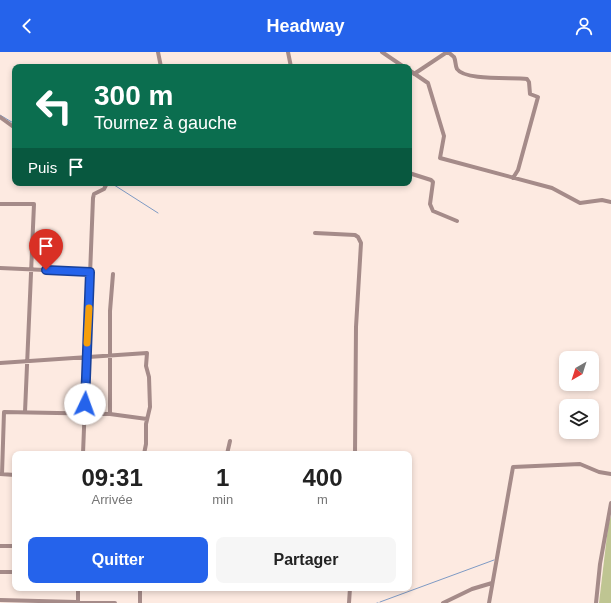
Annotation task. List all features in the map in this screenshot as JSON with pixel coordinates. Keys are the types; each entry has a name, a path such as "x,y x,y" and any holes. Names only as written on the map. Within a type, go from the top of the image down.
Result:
{"street":[{"path":"158,52 160,64"},
{"path":"288,52 290,64"},
{"path":"382,52 400,64"},
{"path":"513,178 518,170 538,97 530,94 529,82 527,79 516,80 464,74 457,68 454,57 447,52 414,74 428,83 438,110 444,136 440,158 513,178 552,188 580,203 602,200 611,202"},
{"path":"0,117 12,126"},
{"path":"412,174 433,182 430,204 433,211 457,221"},
{"path":"83,451 93,198 94,194 104,190 106,186"},
{"path":"0,204 34,204 25,412"},
{"path":"314,233 355,235 361,243 356,327 355,451"},
{"path":"0,268 90,272"},
{"path":"110,414 110,311 113,274"},
{"path":"0,363 147,352 146,366 149,377 150,407 147,419 144,451"},
{"path":"12,475 1,474 4,412 110,414 147,419"},
{"path":"228,451 230,441"},
{"path":"489,603 513,467 580,464 599,472 611,474"},
{"path":"596,603 600,564 611,503"},
{"path":"0,546 12,546"},
{"path":"0,572 12,572"},
{"path":"443,603 472,589 492,583"},
{"path":"78,591 78,602"},
{"path":"140,591 140,603"},
{"path":"349,603 350,591"},
{"path":"0,600 114,603"}],"green space":[{"path":"611,515 611,603 599,603 608,527"}],"waterway":[{"path":"0,115 12,122"},
{"path":"116,186 158,213"},
{"path":"412,590 494,560"},
{"path":"380,602 410,591"}],"slow traffic":[{"path":"87,343 89,308"}],"route":[{"path":"46,270 90,272 85,404"}]}
